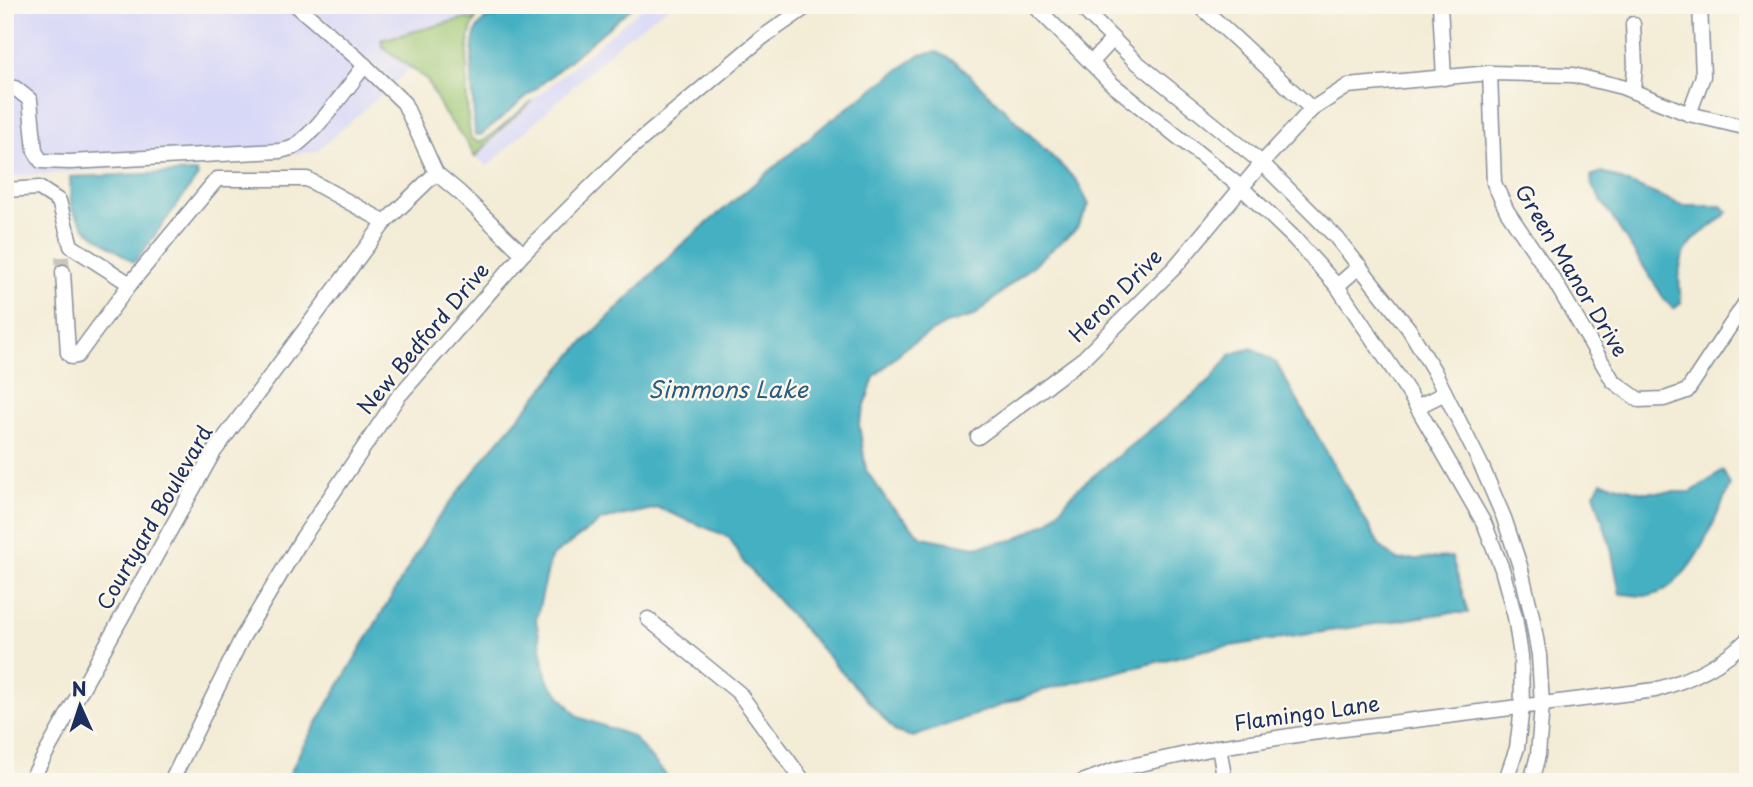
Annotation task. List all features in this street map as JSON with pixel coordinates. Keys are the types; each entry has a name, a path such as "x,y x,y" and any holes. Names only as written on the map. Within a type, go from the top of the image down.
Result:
{"street":[{"path":"296,5 404,103 436,173 523,254"},
{"name":"New Bedford Drive","path":"171,782 242,638 303,537 398,397 523,254 624,154 763,37 809,5"},
{"path":"1034,5 1112,84 1243,188 1294,238 1337,286 1417,407 1485,524 1502,569 1515,617 1521,656 1522,707 1517,748 1505,782"},
{"path":"1079,5 1134,60 1262,163 1336,237 1409,329 1446,393 1504,517 1532,615 1539,655 1542,705 1538,755 1531,782"},
{"path":"1199,5 1312,109"},
{"path":"1440,5 1444,78"},
{"path":"1689,114 1703,76 1700,5"},
{"path":"1633,24 1633,91"},
{"path":"1091,63 1113,39"},
{"path":"15,88 30,100 35,151 41,161 69,162 279,151 293,148 303,139 365,65"},
{"name":"Heron Drive","path":"978,437 1084,358 1175,267 1262,163 1312,109 1348,86 1490,73 1573,75 1633,91 1689,114 1748,128"},
{"name":"Green Manor Drive","path":"1490,73 1494,183 1507,211 1555,282 1613,382 1639,400 1664,399 1687,391 1748,299"},
{"name":"Courtyard Boulevard","path":"30,782 213,453 386,222 436,173"},
{"path":"67,231 62,265 68,352 72,357 77,356 130,284 217,179 307,179 386,222"},
{"path":"5,190 39,188 59,201 71,246 130,284"},
{"path":"1337,286 1360,266"},
{"path":"1417,407 1446,393"},
{"path":"1485,524 1504,517"},
{"path":"648,619 739,694 804,782"},
{"name":"Flamingo Lane","path":"1082,782 1117,769 1219,747 1303,734 1635,694 1673,685 1711,669 1748,639"},
{"path":"1219,747 1225,782"}],"shaded area":[{"path":"5,5 285,5 383,93 316,152 5,177"},
{"path":"308,5 527,5 495,8 483,12 476,19 462,19 381,40 383,47 411,68 394,83"},
{"path":"645,5 671,5 623,40 488,166 475,157 532,101"}],"green space":[{"path":"462,19 476,19 467,58 471,139 480,142 485,140 532,101 475,157 444,113 427,80 383,47 381,40"}],"water":[{"path":"550,5 635,5 481,135 475,135 472,67 478,27 486,18 522,13"},
{"name":"Simmons Lake","path":"937,52 956,62 1077,181 1089,205 1076,229 974,316 946,324 906,347 874,377 859,424 866,470 889,504 922,537 975,547 1014,540 1050,521 1076,490 1209,382 1231,354 1252,348 1276,363 1380,546 1397,560 1452,557 1468,613 1447,613 1205,650 1041,691 913,737 896,732 744,563 729,537 658,508 602,520 551,557 536,620 547,680 578,717 632,736 672,782 286,782 301,750 436,521 490,451 578,348 680,246 827,123 919,55"},
{"path":"196,172 198,176 133,262 87,230 71,208 70,177"},
{"path":"1602,172 1684,206 1721,206 1728,212 1698,236 1686,251 1679,275 1681,303 1674,309 1665,300 1592,186 1591,176"},
{"path":"1723,471 1730,485 1691,564 1667,588 1653,595 1620,594 1611,548 1594,493 1602,482 1643,492 1691,492"}],"tunnel":[{"path":"62,257 63,272"}]}
